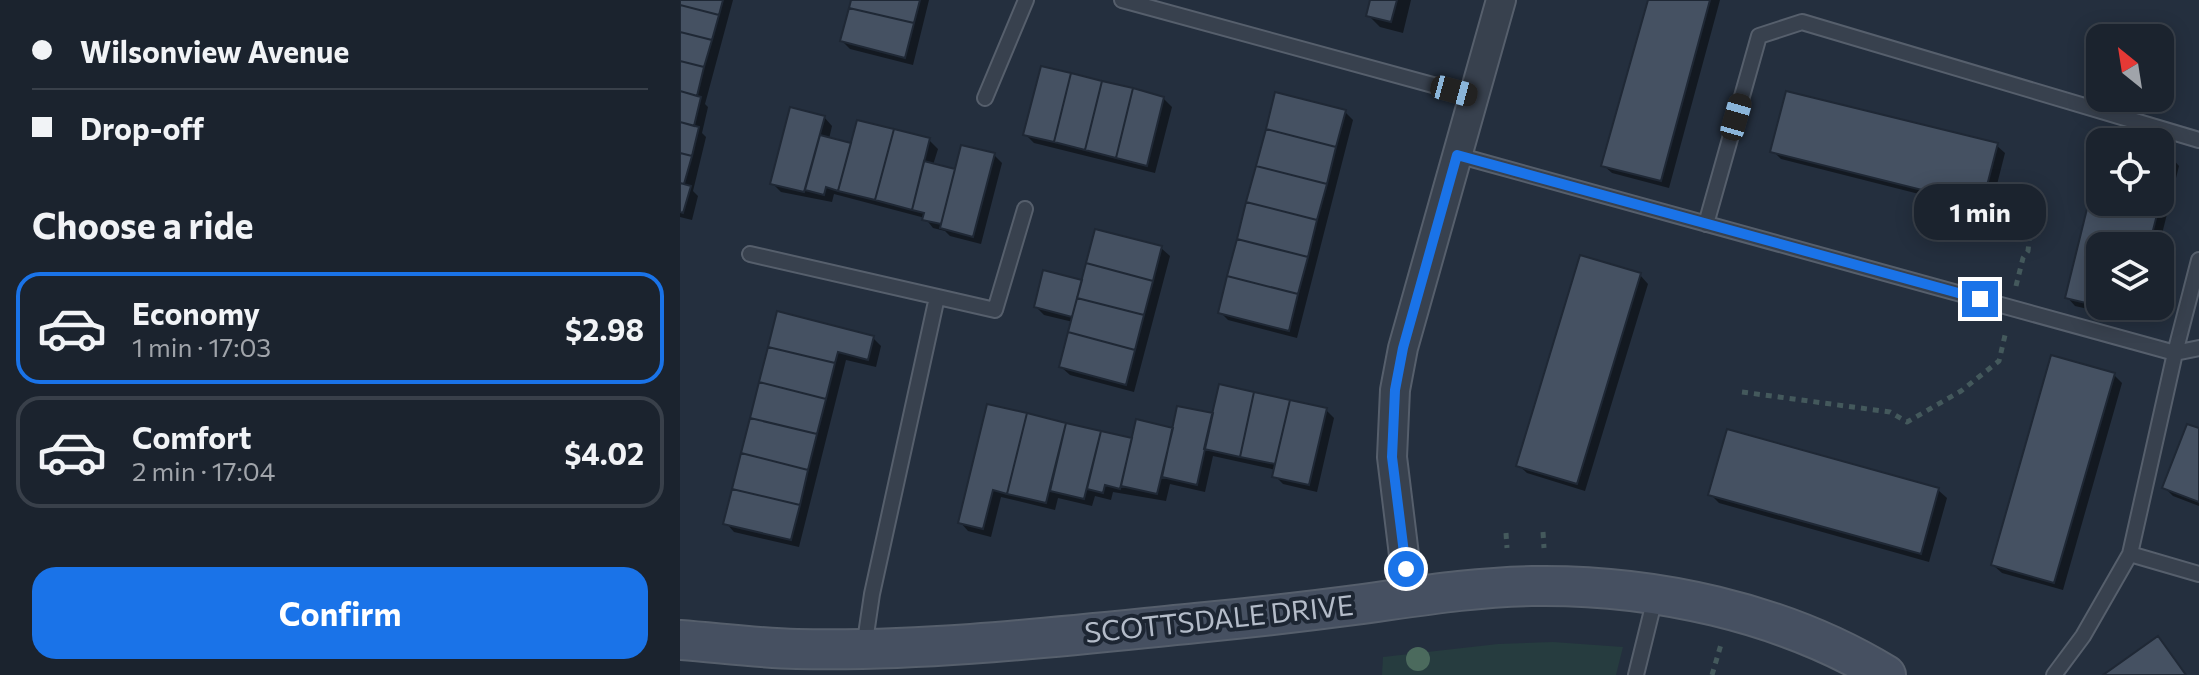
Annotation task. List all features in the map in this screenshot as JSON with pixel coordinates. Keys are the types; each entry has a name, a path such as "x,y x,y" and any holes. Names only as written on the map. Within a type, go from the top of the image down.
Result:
{"street":[{"path":"1409,596 1392,457 1395,390 1403,348 1501,0"},
{"name":"SCOTTSDALE DRIVE","path":"680,640 795,649 930,646 1195,623 1409,596 1530,586 1620,589 1730,611 1785,628 1865,662 1886,675"}],"lane":[{"path":"985,98 1026,0"},
{"path":"1122,0 1473,96"},
{"path":"1706,224 1759,36 1802,22 2199,140"},
{"path":"1457,155 2175,353 2199,348"},
{"path":"750,254 995,310 1025,209"},
{"path":"2054,675 2083,636 2130,554 2199,260"},
{"path":"864,648 872,594 937,297"},
{"path":"2130,554 2199,574"},
{"path":"1636,675 1656,595"}],"path":[{"path":"1742,392 1890,412 1907,422 1961,391 1999,361 2023,258 2028,251 2034,193"},
{"path":"1543,532 1544,548"},
{"path":"1506,533 1507,548"}],"green space":[{"path":"1553,642 1623,647 1616,675 1382,675 1383,657 1498,644"}],"building":[{"path":"680,0 723,0 719,15 680,5"},
{"path":"851,0 920,0 914,23 849,8"},
{"path":"1370,0 1397,0 1391,22 1366,16"},
{"path":"1648,0 1710,0 1661,181 1601,166"},
{"path":"680,5 719,15 712,40 680,32"},
{"path":"849,8 914,23 905,58 840,41"},
{"path":"680,32 712,40 704,67 680,61"},
{"path":"680,61 704,67 697,96 680,91"},
{"path":"1041,66 1071,73 1054,142 1023,135"},
{"path":"1071,73 1102,81 1085,150 1054,142"},
{"path":"1102,81 1133,88 1116,158 1085,150"},
{"path":"1133,88 1164,97 1147,166 1116,158"},
{"path":"680,91 701,97 694,126 680,122"},
{"path":"1786,91 1998,143 1982,205 1770,152"},
{"path":"1275,92 1346,110 1336,147 1266,129"},
{"path":"790,107 825,116 804,192 770,184"},
{"path":"857,120 894,129 875,200 838,191"},
{"path":"680,122 699,127 692,156 680,153"},
{"path":"894,129 930,138 912,210 875,200"},
{"path":"1266,129 1336,147 1327,184 1256,166"},
{"path":"820,135 851,143 838,191 826,187 824,195 805,190"},
{"path":"961,145 995,153 973,237 940,228"},
{"path":"680,153 692,156 684,184 680,183"},
{"path":"924,161 955,169 941,224 922,220 924,213 912,210"},
{"path":"1256,166 1327,184 1317,220 1246,202"},
{"path":"680,183 691,186 683,213 680,212"},
{"path":"1246,202 1317,220 1308,257 1237,239"},
{"path":"2086,213 2086,216 2157,216 2153,232 2086,232 2086,303 2065,298"},
{"path":"1095,229 1162,246 1153,281 1086,263"},
{"path":"1237,239 1308,257 1298,294 1227,276"},
{"path":"1580,255 1641,273 1577,484 1516,466"},
{"path":"1086,263 1153,281 1144,315 1077,298"},
{"path":"1043,270 1082,280 1072,317 1034,307"},
{"path":"1227,276 1298,294 1289,331 1218,313"},
{"path":"1077,298 1144,315 1135,350 1068,332"},
{"path":"777,311 874,336 868,360 838,352 835,363 768,347"},
{"path":"1068,332 1135,350 1126,385 1059,367"},
{"path":"768,347 835,363 826,399 759,382"},
{"path":"2051,355 2115,373 2054,583 1991,565"},
{"path":"759,382 826,399 817,434 750,418"},
{"path":"1219,384 1254,392 1240,457 1204,449"},
{"path":"1254,392 1290,400 1275,464 1240,457"},
{"path":"1290,400 1327,408 1309,485 1272,477"},
{"path":"987,404 1027,413 1007,494 993,490 983,529 958,523"},
{"path":"1177,406 1213,413 1197,485 1162,477"},
{"path":"1027,413 1066,423 1046,503 1007,494"},
{"path":"750,418 817,434 808,470 741,453"},
{"path":"1136,419 1173,428 1157,494 1121,486"},
{"path":"1066,423 1101,431 1084,499 1050,491"},
{"path":"2187,424 2199,428 2199,502 2162,488"},
{"path":"1727,429 1939,488 1921,554 1708,495"},
{"path":"1101,431 1132,438 1120,489 1105,485 1103,493 1087,489"},
{"path":"741,453 808,470 800,505 732,489"},
{"path":"732,489 800,505 791,540 723,524"},
{"path":"2158,636 2186,675 2103,675"}],"route":[{"path":"1406,569 1392,457 1395,390 1403,348 1457,155 1980,299"}]}
